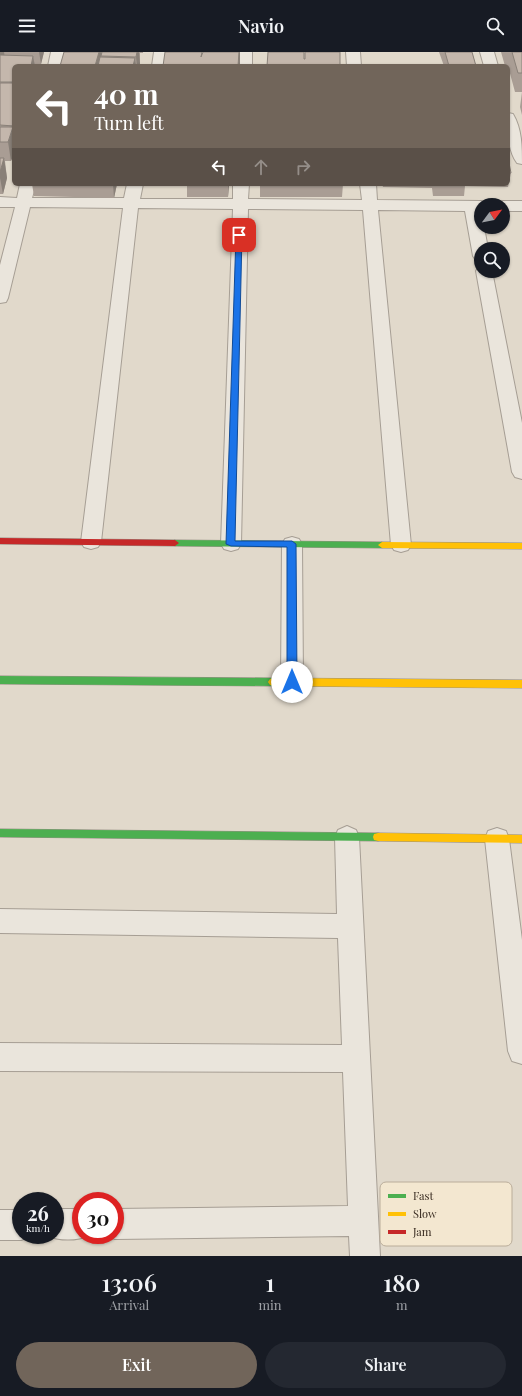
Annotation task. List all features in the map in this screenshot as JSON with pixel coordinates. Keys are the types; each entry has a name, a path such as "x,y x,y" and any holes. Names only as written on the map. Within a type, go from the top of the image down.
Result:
{"street":[{"path":"55,64 58,52"},
{"path":"159,64 162,52"},
{"path":"245,52 245,64"},
{"path":"353,52 354,64"},
{"path":"487,52 490,64"},
{"path":"510,123 522,160"},
{"path":"0,298 28,186"},
{"path":"91,542 131,203 135,186"},
{"path":"231,544 241,186"},
{"path":"368,186 401,545"},
{"path":"0,202 474,206"},
{"path":"510,206 522,206"},
{"path":"485,278 522,472"},
{"path":"0,542 522,546"},
{"path":"292,544 292,682"},
{"path":"0,680 522,684"},
{"path":"0,833 510,839 522,1051"},
{"path":"347,837 365,1256"},
{"path":"0,921 351,926"},
{"path":"0,1057 356,1059"},
{"path":"124,1224 364,1220"},
{"path":"0,1225 12,1225"}],"building":[{"path":"64,52 99,52 96,64 61,64"},
{"path":"102,52 137,52 136,57 101,56"},
{"path":"165,52 202,52 201,57 203,52 239,52 238,64 163,64"},
{"path":"268,52 304,52 305,59 305,52 340,52 340,64 267,64"},
{"path":"445,52 472,52 475,64 448,64"},
{"path":"512,52 522,52 522,73 518,73"},
{"path":"0,55 33,56 31,64 12,64 12,82 0,82"},
{"path":"100,57 135,58 134,64 98,64"},
{"path":"0,83 12,83 12,126 0,125"},
{"path":"0,127 12,127 8,142 0,142"},
{"path":"0,158 4,158 0,172"}],"traffic: fast":[{"path":"175,543 382,545"},
{"path":"0,680 273,682"},
{"path":"0,833 378,837"}],"traffic: slow":[{"path":"382,545 522,546"},
{"path":"273,682 522,684"},
{"path":"378,837 522,839"}],"traffic: jam":[{"path":"0,541 175,543"}],"route":[{"path":"239,235 231,544 292,544 292,682"}]}
